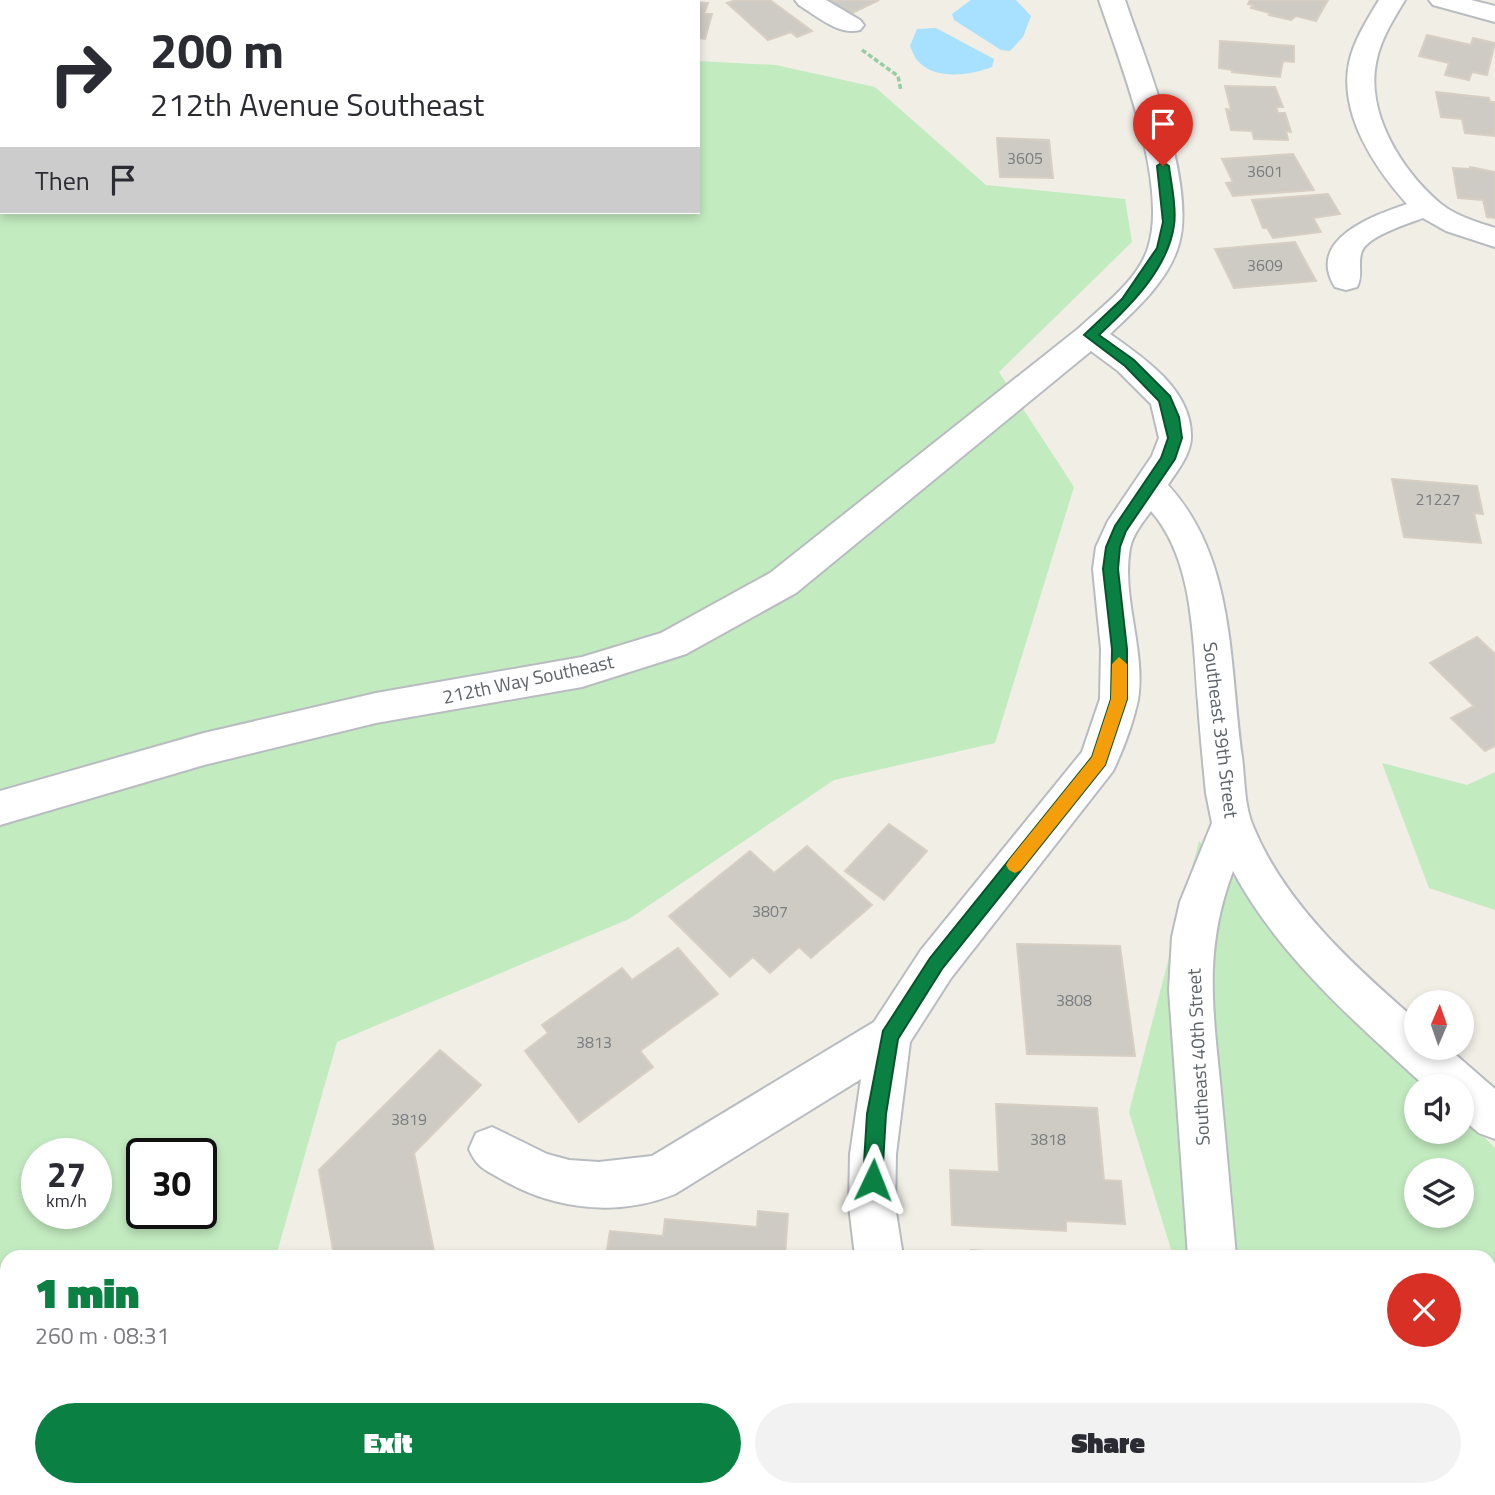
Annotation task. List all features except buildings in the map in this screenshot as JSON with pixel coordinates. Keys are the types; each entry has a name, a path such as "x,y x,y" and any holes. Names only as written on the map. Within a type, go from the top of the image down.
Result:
{"street":[{"path":"808,0 850,24"},
{"name":"212th Way Southeast","path":"0,808 204,749 376,708 582,672 673,644 783,583 1090,335 1126,302 1163,248 1169,222 1163,166 1112,0"},
{"path":"1392,0 1371,35 1360,75 1363,99 1378,144 1426,206 1451,222 1495,237"},
{"path":"1442,0 1495,14"},
{"path":"1346,280 1344,261 1349,244 1364,233 1426,206"},
{"path":"878,1250 872,1206 873,1154 889,1037 936,964 1099,760 1119,699 1119,649 1111,569 1113,547 1120,530 1168,459 1175,438 1172,417 1165,399 1129,363 1090,335"},
{"name":"Southeast 39th Street","path":"1149,486 1179,522 1196,566 1206,608 1220,744 1232,823 1252,866 1279,906 1347,986 1444,1074"},
{"name":"Southeast 40th Street","path":"1212,1250 1191,978 1193,937 1200,902 1232,823"},
{"path":"492,1149 541,1175 575,1184 614,1186 659,1178 889,1037"},
{"name":"Southeast 39th Street","path":"1474,1100 1495,1117"}],"path":[{"path":"850,24 839,33 840,37 898,76 901,91"}],"green space":[{"path":"700,61 776,65 875,87 986,185 1125,199 1132,242 999,372 1074,487 995,743 834,780 629,919 337,1042 278,1250 0,1250 0,214 700,214"},
{"path":"1382,763 1467,785 1495,772 1495,910 1429,888"},
{"path":"1199,841 1404,1054 1404,1060 1410,1060 1423,1074 1404,1074 1404,1144 1474,1144 1474,1126 1495,1148 1495,1250 1171,1250 1129,1112"}],"water":[{"path":"971,0 1016,0 1031,16 1023,37 1010,51 1001,50 954,20 952,14"},
{"path":"936,28 994,59 992,67 974,72 943,74 925,67 910,46 917,29"}],"slow traffic":[{"path":"1015,865 1099,760 1119,699 1119,664"}],"route":[{"path":"873,1180 876,1114 889,1037 936,964 1099,760 1119,699 1119,649 1111,569 1113,547 1120,530 1168,459 1175,438 1172,417 1165,399 1129,363 1090,335 1126,302 1163,248 1169,222 1163,166"}]}
